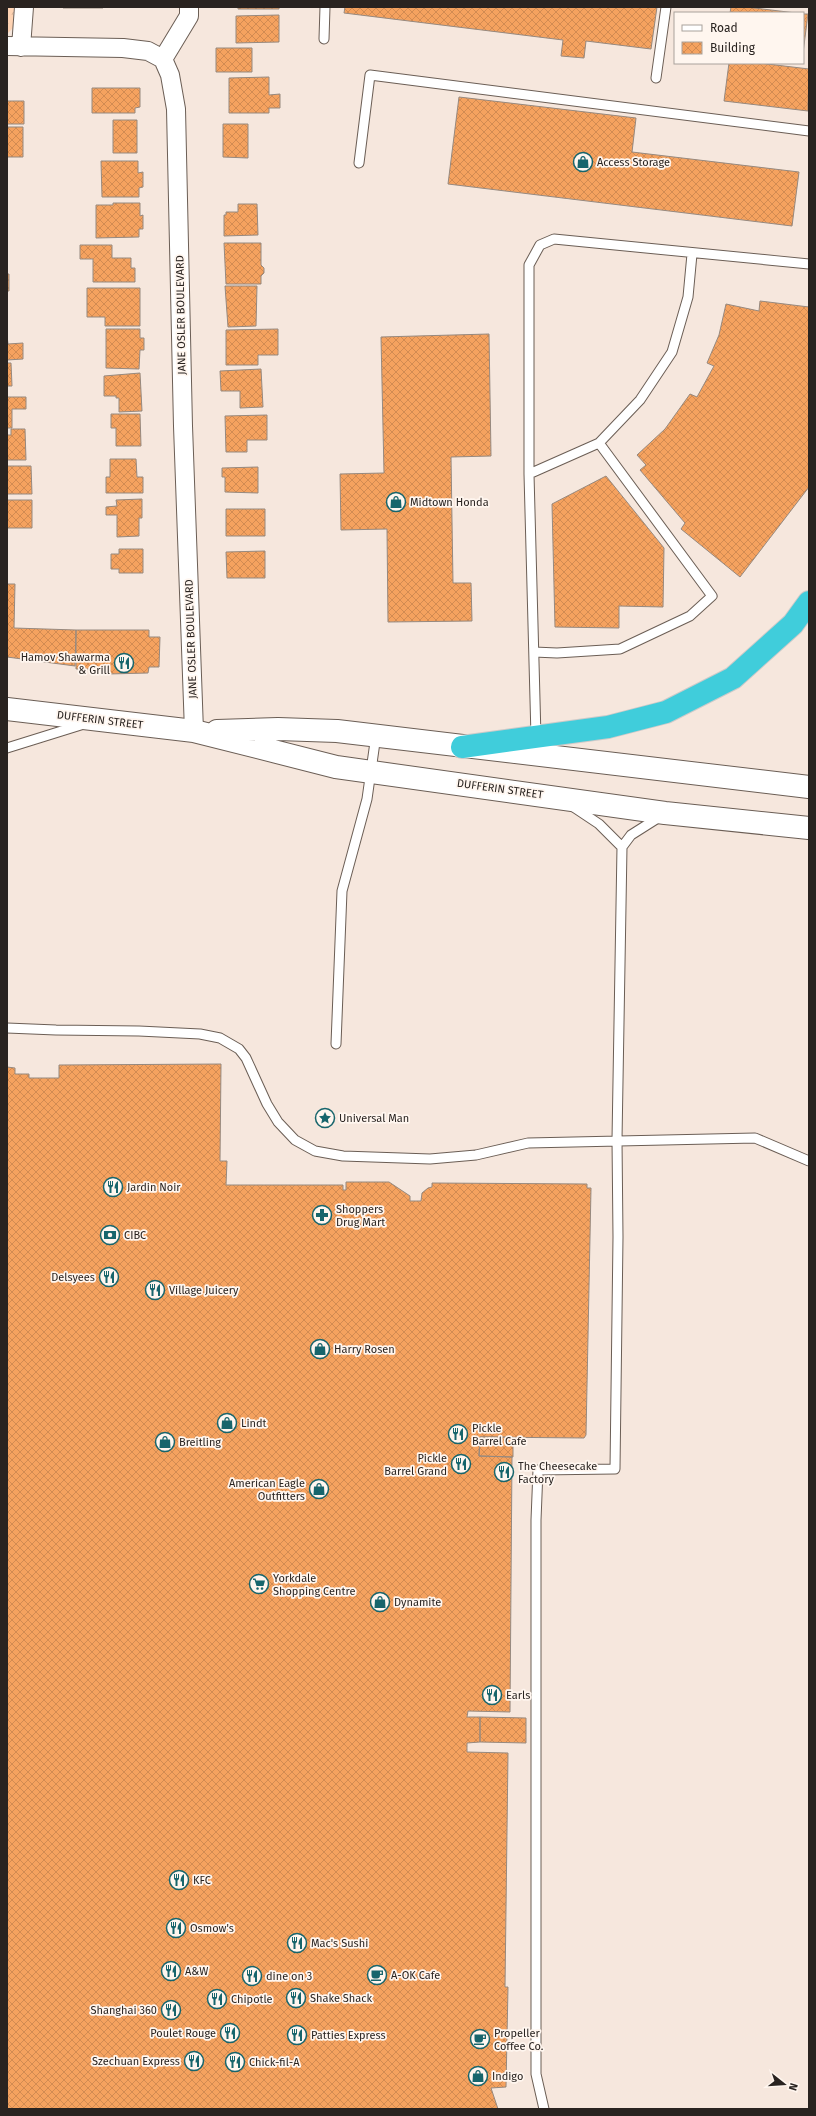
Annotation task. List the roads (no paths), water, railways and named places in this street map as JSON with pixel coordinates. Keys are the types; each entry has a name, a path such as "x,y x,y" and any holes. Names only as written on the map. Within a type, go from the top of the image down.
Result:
{"highway":[{"path":"462,747 608,727 666,712 733,678 793,624 809,602"}],"main road":[{"name":"DUFFERIN STREET","path":"7,709 194,731 336,767 665,812 809,828"},
{"name":"DUFFERIN STREET","path":"194,731 278,728 337,731 809,787"}],"street":[{"path":"24,7 14,47 123,48 148,51 163,58 188,16 189,7"},
{"name":"JANE OSLER BOULEVARD","path":"163,58 170,75 176,109 183,426 194,731"}],"lane":[{"path":"324,39 325,7"},
{"path":"656,78 666,7"},
{"path":"359,163 370,75 809,131"},
{"path":"536,737 529,474 529,265 540,245 554,239 692,254 809,264"},
{"path":"529,474 599,443 640,400 672,352 688,297 692,254"},
{"path":"534,652 557,653 620,649 690,616 712,596 599,443"},
{"path":"7,748 96,720"},
{"path":"336,1044 342,892 367,799 376,735"},
{"path":"559,798 599,824 622,847"},
{"path":"544,2109 536,2074 536,1520 538,1470 616,1469 618,1236 617,1140 622,847 631,836 665,812"},
{"path":"7,1028 138,1031 200,1034 220,1038 239,1049 246,1058 267,1104 278,1122 295,1140 315,1151 349,1157 430,1159 476,1155 528,1143 754,1138 809,1162"}],"place":[{"name":"Access Storage","path":"583,162"},
{"name":"Midtown Honda","path":"396,502"},
{"name":"Hamov Shawarma & Grill","path":"124,663"},
{"name":"Universal Man","path":"325,1118"},
{"name":"Jardin Noir","path":"113,1187"},
{"name":"Shoppers Drug Mart","path":"322,1215"},
{"name":"CIBC","path":"110,1235"},
{"name":"Delsyees","path":"109,1277"},
{"name":"Village Juicery","path":"155,1290"},
{"name":"Harry Rosen","path":"320,1349"},
{"name":"Lindt","path":"227,1423"},
{"name":"Pickle Barrel Cafe","path":"458,1434"},
{"name":"Breitling","path":"165,1442"},
{"name":"Pickle Barrel Grand","path":"461,1464"},
{"name":"The Cheesecake Factory","path":"504,1472"},
{"name":"American Eagle Outfitters","path":"319,1489"},
{"name":"Yorkdale Shopping Centre","path":"259,1584"},
{"name":"Dynamite","path":"380,1602"},
{"name":"Earls","path":"492,1695"},
{"name":"KFC","path":"179,1880"},
{"name":"Osmow's","path":"176,1928"},
{"name":"Mac's Sushi","path":"297,1943"},
{"name":"A&W","path":"171,1971"},
{"name":"A-OK Cafe","path":"377,1975"},
{"name":"dine on 3","path":"252,1976"},
{"name":"Shake Shack","path":"296,1998"},
{"name":"Chipotle","path":"217,1999"},
{"name":"Shanghai 360","path":"171,2010"},
{"name":"Poulet Rouge","path":"230,2033"},
{"name":"Patties Express","path":"297,2035"},
{"name":"Propeller Coffee Co.","path":"480,2039"},
{"name":"Szechuan Express","path":"194,2061"},
{"name":"Chick-fil-A","path":"235,2062"},
{"name":"Indigo","path":"478,2076"}]}
